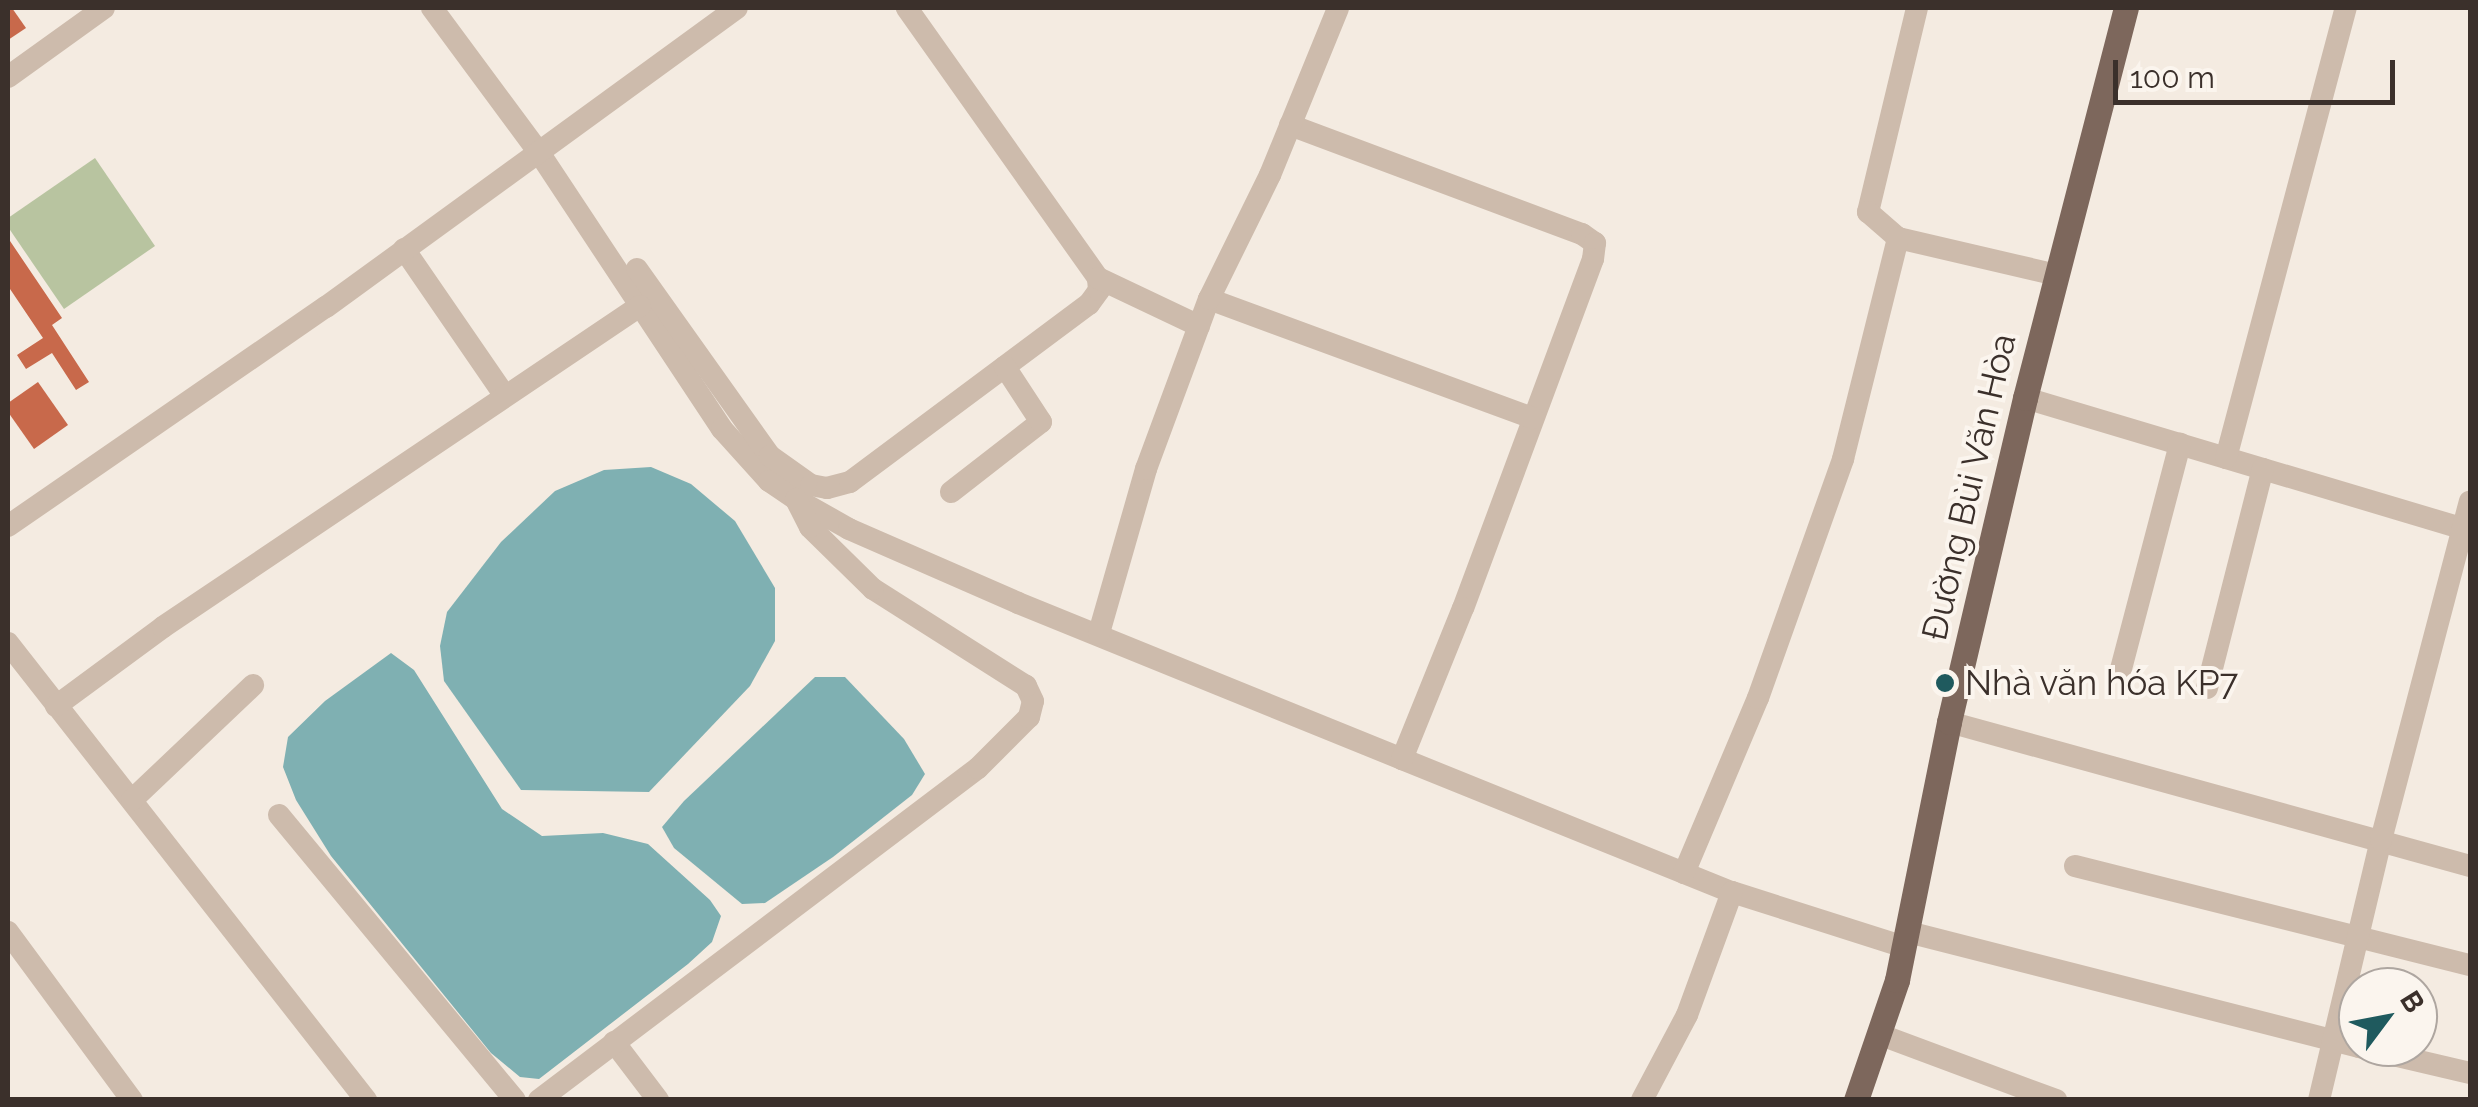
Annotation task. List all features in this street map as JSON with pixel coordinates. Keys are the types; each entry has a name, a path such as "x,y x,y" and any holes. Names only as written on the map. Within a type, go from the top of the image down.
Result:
{"main road":[{"name":"Đường Bùi Văn Hòa","path":"1856,1100 1881,1035 1906,940 1950,722 2025,398 2126,8"}],"street":[{"path":"8,77 79,15 104,8"},
{"path":"432,8 538,151 722,429 769,481 796,499 916,558 1732,892 1906,940 2338,1042"},
{"path":"8,526 128,446 737,8"},
{"path":"907,8 1098,278 1199,326"},
{"path":"1100,633 1146,469 1209,299 1290,125 1338,8"},
{"path":"1917,8 1868,212 1898,238 2057,275"},
{"path":"2226,458 2346,8"},
{"path":"1290,125 1582,234 1594,244 1593,259 1402,759"},
{"path":"1684,873 1758,698 1844,458 1898,238"},
{"path":"404,249 505,396"},
{"path":"637,269 770,456 811,485 827,488 850,482 1089,304 1099,290 1098,278"},
{"path":"1209,299 1533,418"},
{"path":"56,706 163,628 640,306"},
{"path":"950,492 1041,422 1005,367"},
{"path":"2025,398 2464,529"},
{"path":"2121,670 2180,444"},
{"path":"2207,688 2263,468"},
{"path":"539,1100 978,768 1029,717 1033,701 1026,686 874,589 810,527 796,499"},
{"path":"2319,1100 2381,840 2470,502"},
{"path":"8,643 366,1100"},
{"path":"132,800 253,685"},
{"path":"1950,722 2470,866"},
{"path":"279,816 516,1100"},
{"path":"2075,866 2470,965"},
{"path":"1642,1100 1687,1014 1732,892"},
{"path":"8,932 132,1100"},
{"path":"1881,1035 2014,1092 2056,1100"},
{"path":"614,1042 658,1100"},
{"path":"2438,1066 2470,1073"}],"green space":[{"path":"95,158 155,246 64,309 8,227 8,218"}],"water":[{"path":"651,467 691,484 735,521 775,588 775,641 750,686 649,792 521,790 444,681 440,646 447,612 501,542 555,491 604,470"},
{"path":"391,653 414,670 502,809 542,836 603,833 648,844 710,900 721,916 712,942 688,964 539,1079 520,1077 491,1053 331,856 296,800 283,767 288,737 325,701"},
{"path":"815,677 845,677 904,739 925,774 912,795 833,857 765,903 742,904 674,848 662,827 684,801"}],"building":[{"path":"8,8 26,28 8,40"},
{"path":"8,238 62,318 52,325 89,382 76,390 52,353 26,369 17,355 43,338 8,286"},
{"path":"38,382 68,425 34,449 8,412 8,403"}],"place":[{"name":"Nhà văn hóa KP7","path":"1945,683"}]}
